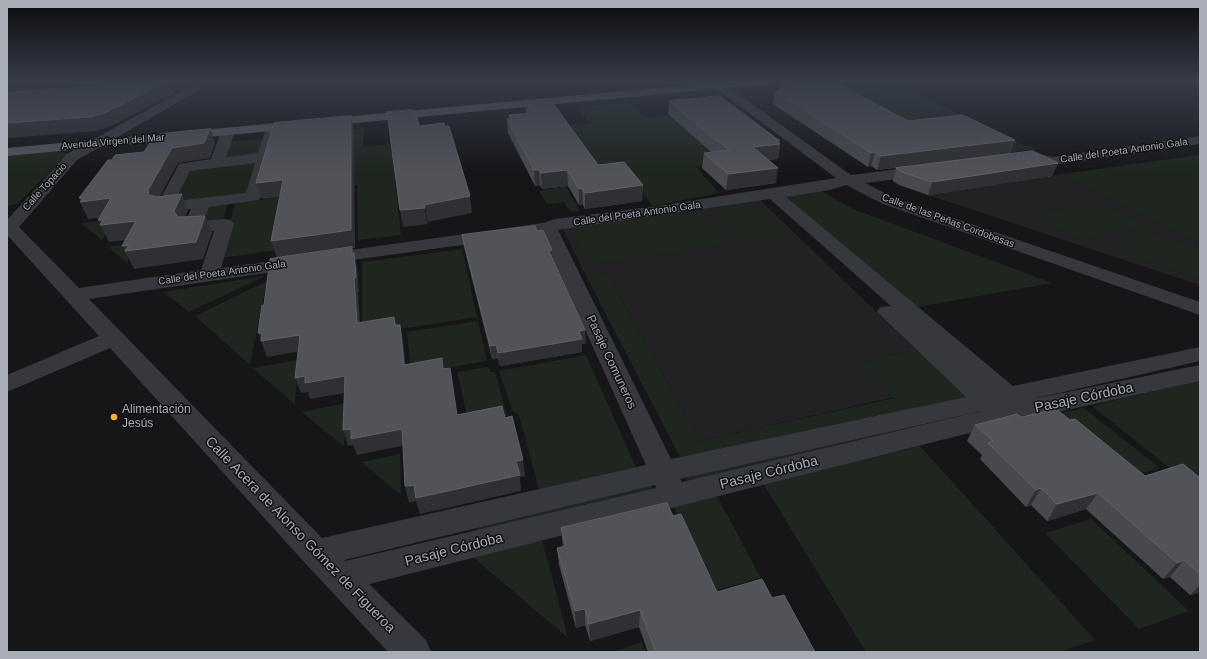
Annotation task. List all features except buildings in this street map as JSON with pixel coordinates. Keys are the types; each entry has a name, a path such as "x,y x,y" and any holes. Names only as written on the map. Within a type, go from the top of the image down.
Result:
{"main road":[{"name":"Avenida Virgen del Mar","path":"7,152 445,112"}],"street":[{"name":"Calle Topacio","path":"8,226 72,157 153,112"},
{"name":"Calle de las Peñas Cordobesas","path":"755,112 848,180 889,201 1200,309"},
{"path":"264,157 184,166 164,207 253,197 272,128"},
{"path":"217,162 228,132"},
{"name":"Calle del Poeta Antonio Gala","path":"1007,161 1034,157 1053,161 1200,140"},
{"name":"Calle del Poeta Antonio Gala","path":"74,295 389,249 548,228 555,224 767,195 830,185 848,180 939,169"},
{"path":"767,195 1005,406 1200,354"},
{"path":"209,275 234,199"},
{"path":"202,203 191,228 225,224"},
{"name":"Calle Acera de Alonso Gómez de Figueroa","path":"8,226 316,554 412,652"},
{"name":"Pasaje Comuneros","path":"548,228 669,485"},
{"path":"7,384 114,338"},
{"name":"Pasaje Córdoba","path":"339,577 669,485 1005,406 1200,374"},
{"path":"316,554 669,485"}],"shaded area":[{"path":"581,112 639,112 645,118 670,115 723,164 696,167 719,193 653,206 629,174 600,179 564,126 590,123"},
{"path":"869,112 955,112 1025,146 1036,149 1007,153 909,134"},
{"path":"364,128 363,147 393,144 395,181 401,235 358,240 357,185 329,188 331,132"},
{"path":"268,138 263,157 220,161 228,142"},
{"path":"57,151 68,154 17,204 7,206 7,155"},
{"path":"1200,155 1200,243 1062,174"},
{"path":"261,159 252,196 168,206 186,167"},
{"path":"1062,174 1200,243 1200,285 928,195"},
{"path":"566,187 580,211 570,212 564,202 547,204 539,191"},
{"path":"820,190 853,209 1052,283 912,308 784,195"},
{"path":"286,197 273,251 221,258 235,203"},
{"path":"759,199 916,350 861,362 894,397 700,441 607,274 585,274 561,226"},
{"path":"751,203 785,237 740,244 709,208"},
{"path":"228,204 222,224 194,227 201,208"},
{"path":"1103,204 1148,227 1077,239 1035,215"},
{"path":"700,211 728,244 588,264 571,229"},
{"path":"114,219 102,240 81,223"},
{"path":"1138,230 1200,249 1200,278 1119,251"},
{"path":"136,243 127,263 108,247"},
{"path":"462,249 477,317 362,335 362,262"},
{"path":"585,274 607,274 700,441 894,398 860,362 916,350 968,398 683,463"},
{"path":"265,276 189,312 163,292"},
{"path":"267,281 250,365 195,316"},
{"path":"478,321 487,361 411,374 407,332"},
{"path":"586,355 638,472 541,497 519,415 513,412 499,371"},
{"path":"298,360 295,405 253,368"},
{"path":"489,367 491,372 495,372 507,416 469,422 457,372"},
{"path":"1200,380 1200,492 1092,406"},
{"path":"346,403 344,447 302,412"},
{"path":"1084,408 1160,468 1125,478 1052,415"},
{"path":"980,410 986,415 689,485 686,477"},
{"path":"920,446 1095,640 1059,652 866,652 763,483"},
{"path":"400,454 401,495 361,462"},
{"path":"650,484 654,492 479,535 477,526"},
{"path":"716,494 761,578 713,591 673,505"},
{"path":"1091,519 1189,611 1139,629 1045,533"},
{"path":"541,536 568,638 468,553"},
{"path":"642,642 646,652 613,652"}],"place":[{"name":"Alimentación Jesús","path":"114,417"}]}
